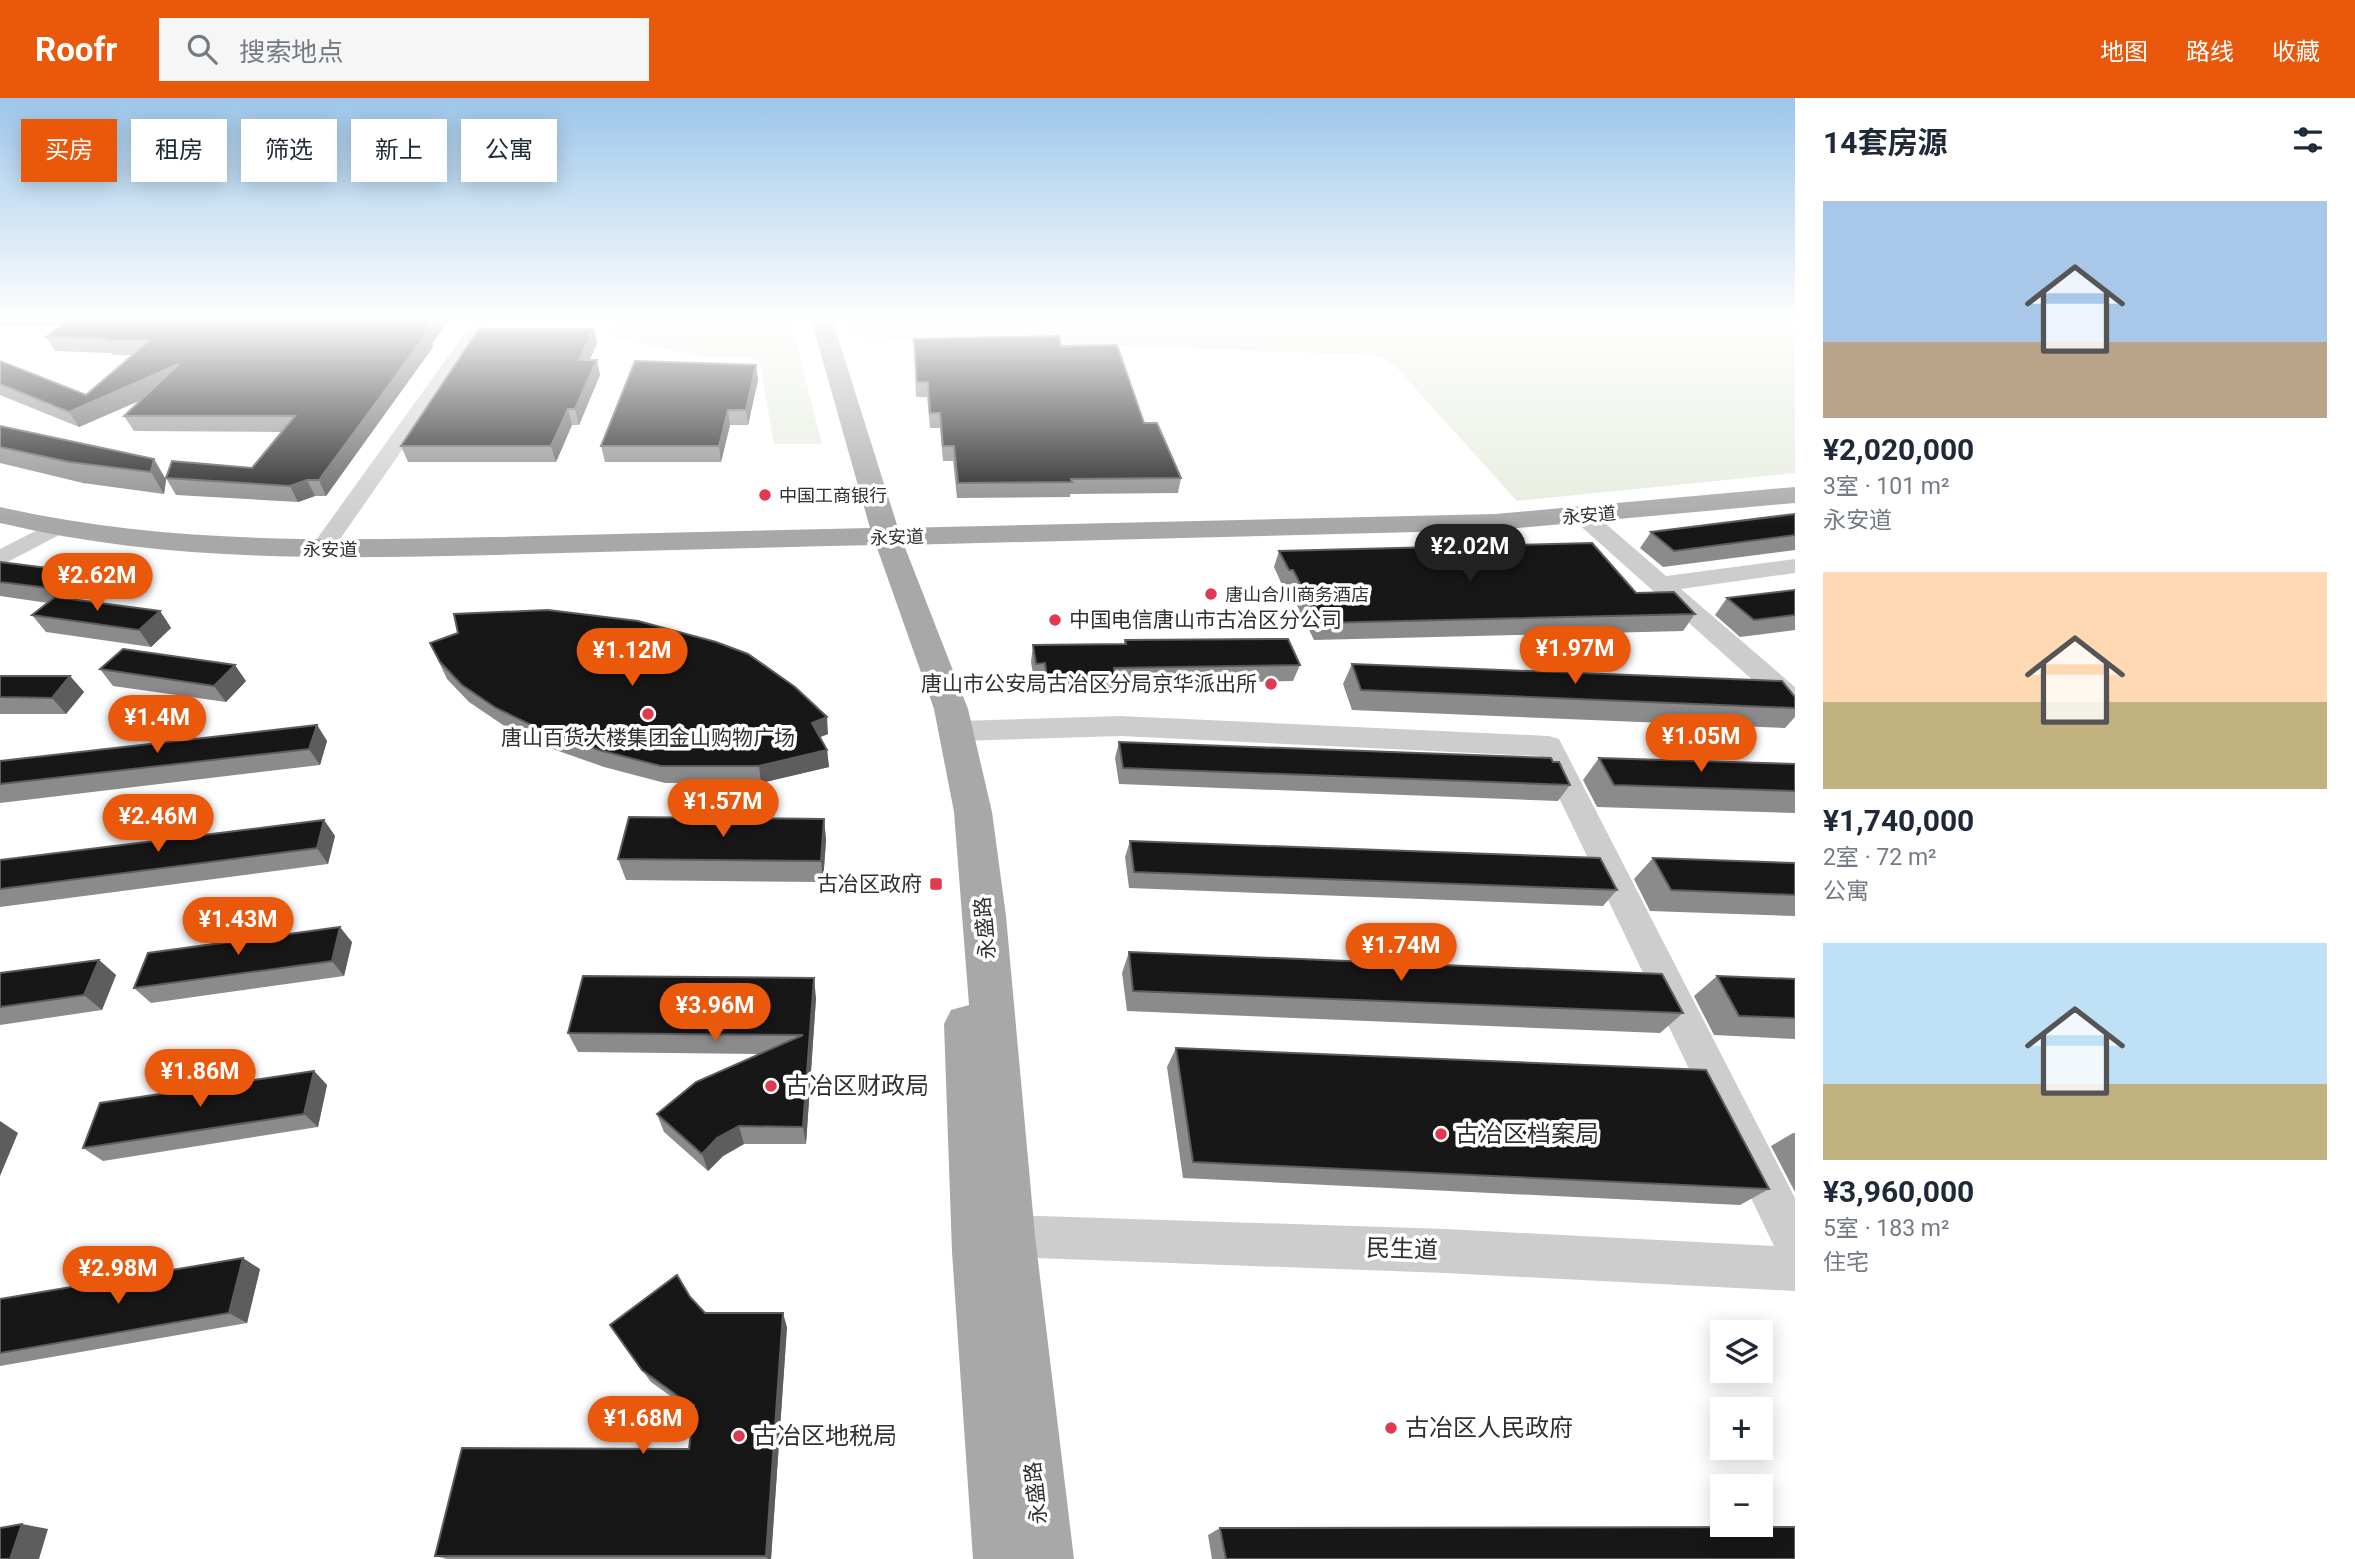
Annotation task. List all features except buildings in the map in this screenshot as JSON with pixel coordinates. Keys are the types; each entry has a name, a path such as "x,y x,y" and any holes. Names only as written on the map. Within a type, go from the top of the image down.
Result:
{"main road":[{"name":"永盛路","path":"833,387 934,710 956,821 978,1252 1005,1559"},
{"name":"永盛路","path":"839,387 880,537 951,709 973,812 985,916 1009,1236 1042,1559"},
{"name":"永安道","path":"0,515 55,528 139,540 321,550 1495,522 1795,495"}],"street":[{"path":"321,550 436,387"},
{"path":"1583,516 1795,702"},
{"path":"0,559 55,528"},
{"path":"1659,584 1795,566"},
{"path":"957,731 1120,726 1549,746 1795,1243"},
{"name":"民生道","path":"1009,1236 1446,1251 1795,1269"}],"shaded area":[{"path":"764,387 807,387 822,444 774,444"},
{"path":"1414,387 1795,387 1795,473 1517,501"}],"place":[{"name":"中国工商银行","path":"765,495"},
{"name":"唐山合川商务酒店","path":"1211,594"},
{"name":"中国电信唐山市古冶区分公司","path":"1055,620"},
{"name":"唐山市公安局古冶区分局京华派出所","path":"1271,684"},
{"name":"唐山百货大楼集团金山购物广场","path":"648,714"},
{"name":"古冶区政府","path":"936,884"},
{"name":"古冶区财政局","path":"771,1086"},
{"name":"古冶区档案局","path":"1441,1134"},
{"name":"古冶区人民政府","path":"1391,1428"},
{"name":"古冶区地税局","path":"739,1436"}]}
